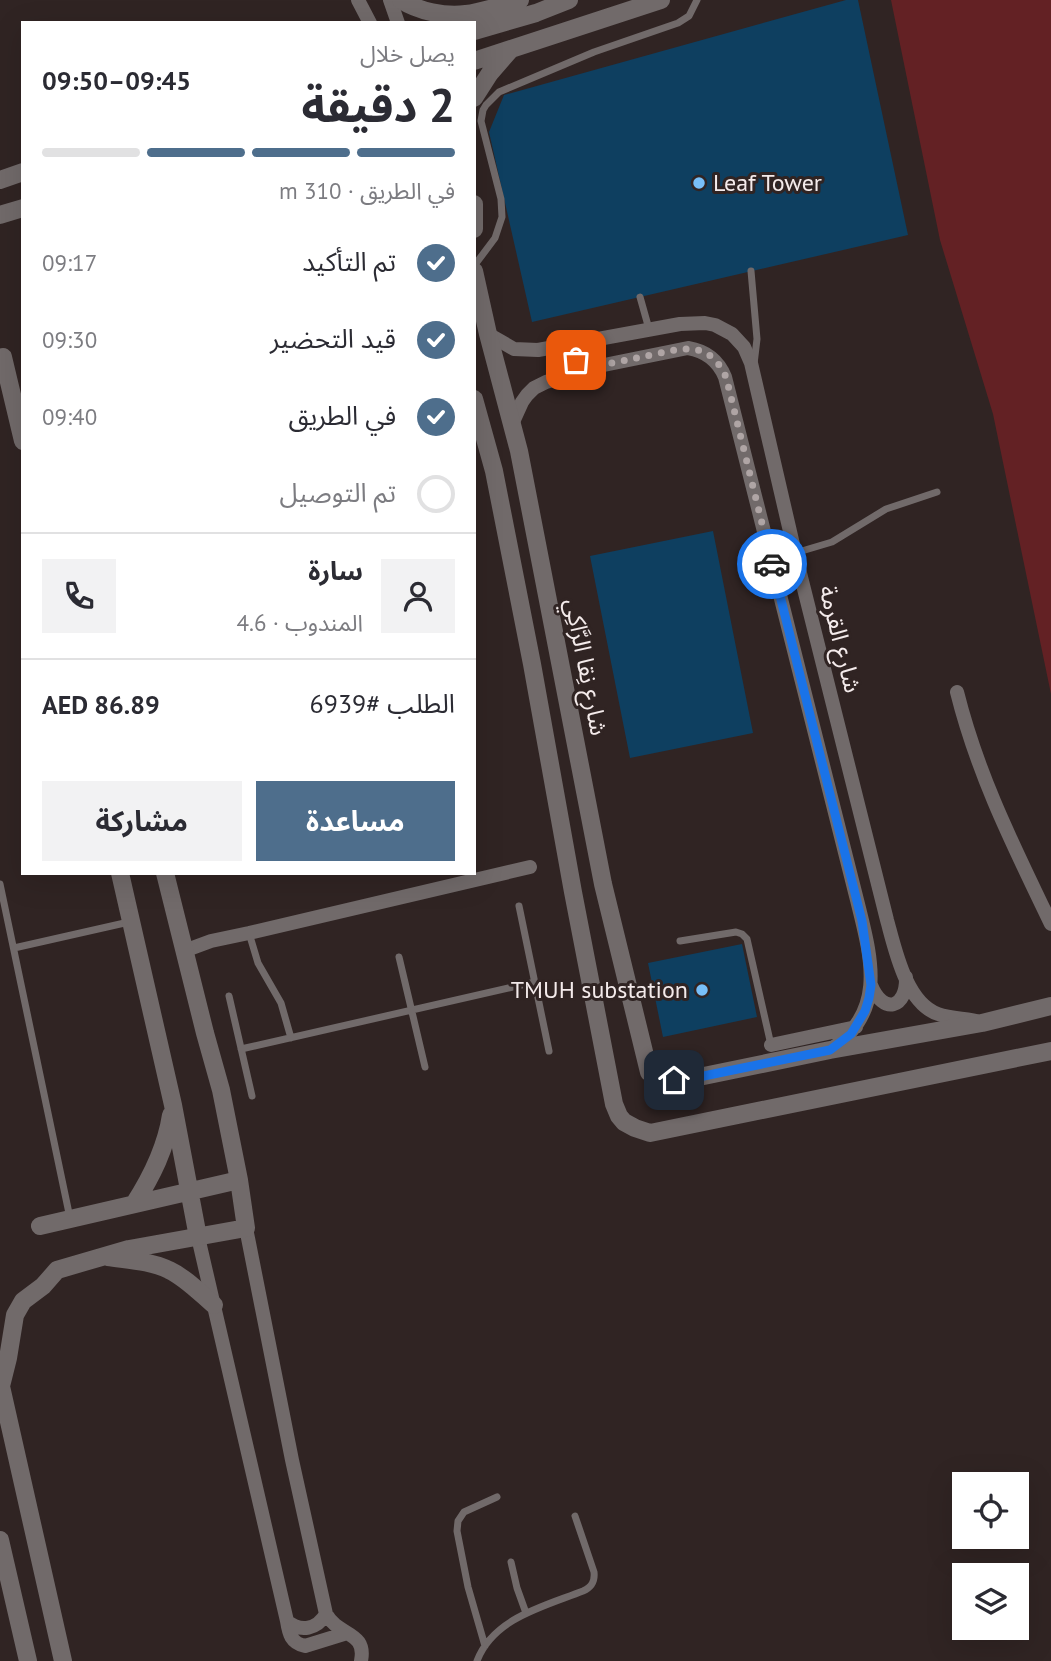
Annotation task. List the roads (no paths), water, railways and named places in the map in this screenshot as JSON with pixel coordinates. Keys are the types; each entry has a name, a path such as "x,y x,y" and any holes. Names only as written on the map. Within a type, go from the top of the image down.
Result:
{"street":[{"path":"358,0 369,21"},
{"path":"390,0 397,21"},
{"path":"401,0 429,11 465,15 520,0"},
{"path":"476,30 569,0"},
{"path":"476,60 661,0"},
{"path":"476,95 510,50"},
{"path":"0,180 21,173"},
{"path":"0,215 21,209"},
{"name":"شارع نِقا الرَّاكِي","path":"476,278 513,424 603,884 649,1072 668,1079 694,1078 830,1050"},
{"name":"شارع القرمة","path":"488,334 506,345 526,351 695,322 715,326 732,334 744,347 751,363 795,553 887,920 906,976 915,996 937,1014 990,1021"},
{"path":"578,343 574,351 576,360 587,366 599,366"},
{"name":"شارع القرمة","path":"513,424 522,402 534,388 599,366 688,348 711,357 726,377 866,943 871,985 865,1011 856,1027 830,1050"},
{"path":"3,357 21,433"},
{"path":"476,406 494,471 530,651 614,1104 624,1122 650,1133 1051,1051"},
{"path":"957,692 965,726 989,792 1051,924"},
{"path":"183,946 530,867"},
{"path":"120,875 173,1105 198,1237 290,1638 300,1646 309,1646 347,1633"},
{"path":"165,875 220,1090 292,1460 326,1614 335,1626 360,1644 361,1661"},
{"path":"871,985 881,1002 891,1004 903,997 906,976"},
{"path":"830,1050 990,1021 1051,1006"},
{"path":"771,1045 856,1027"},
{"path":"134,1204 160,1156 173,1105"},
{"path":"40,1226 239,1180"},
{"path":"63,1661 0,1384 8,1358 15,1315 28,1296 57,1270 129,1249 246,1228"},
{"path":"101,1256 154,1264 168,1269 182,1277 214,1305"},
{"path":"0,1540 28,1661"},
{"path":"287,1621 301,1629 309,1629 316,1626 326,1614"}],"lane":[{"path":"476,266 495,239 502,217 501,199 482,127 483,110 489,100 499,92 594,52 682,21 692,12 698,0"},
{"path":"751,271 757,340 752,372"},
{"path":"640,297 649,329"},
{"path":"795,553 832,542 886,509 937,492"},
{"path":"0,884 70,1219"},
{"path":"519,906 550,1051"},
{"path":"14,948 131,922"},
{"path":"680,941 736,932 747,939 771,1045"},
{"path":"249,933 258,963 281,1003 291,1038"},
{"path":"399,957 425,1067"},
{"path":"241,1049 535,982"},
{"path":"229,996 252,1096"},
{"path":"485,1646 468,1587 457,1526 464,1511 497,1497"},
{"path":"477,1661 485,1646 502,1628 526,1612 587,1589 594,1581 594,1572 575,1516"},
{"path":"511,1563 526,1612"}],"place":[{"name":"Leaf Tower","path":"699,183"},
{"name":"TMUH substation","path":"702,990"}]}
